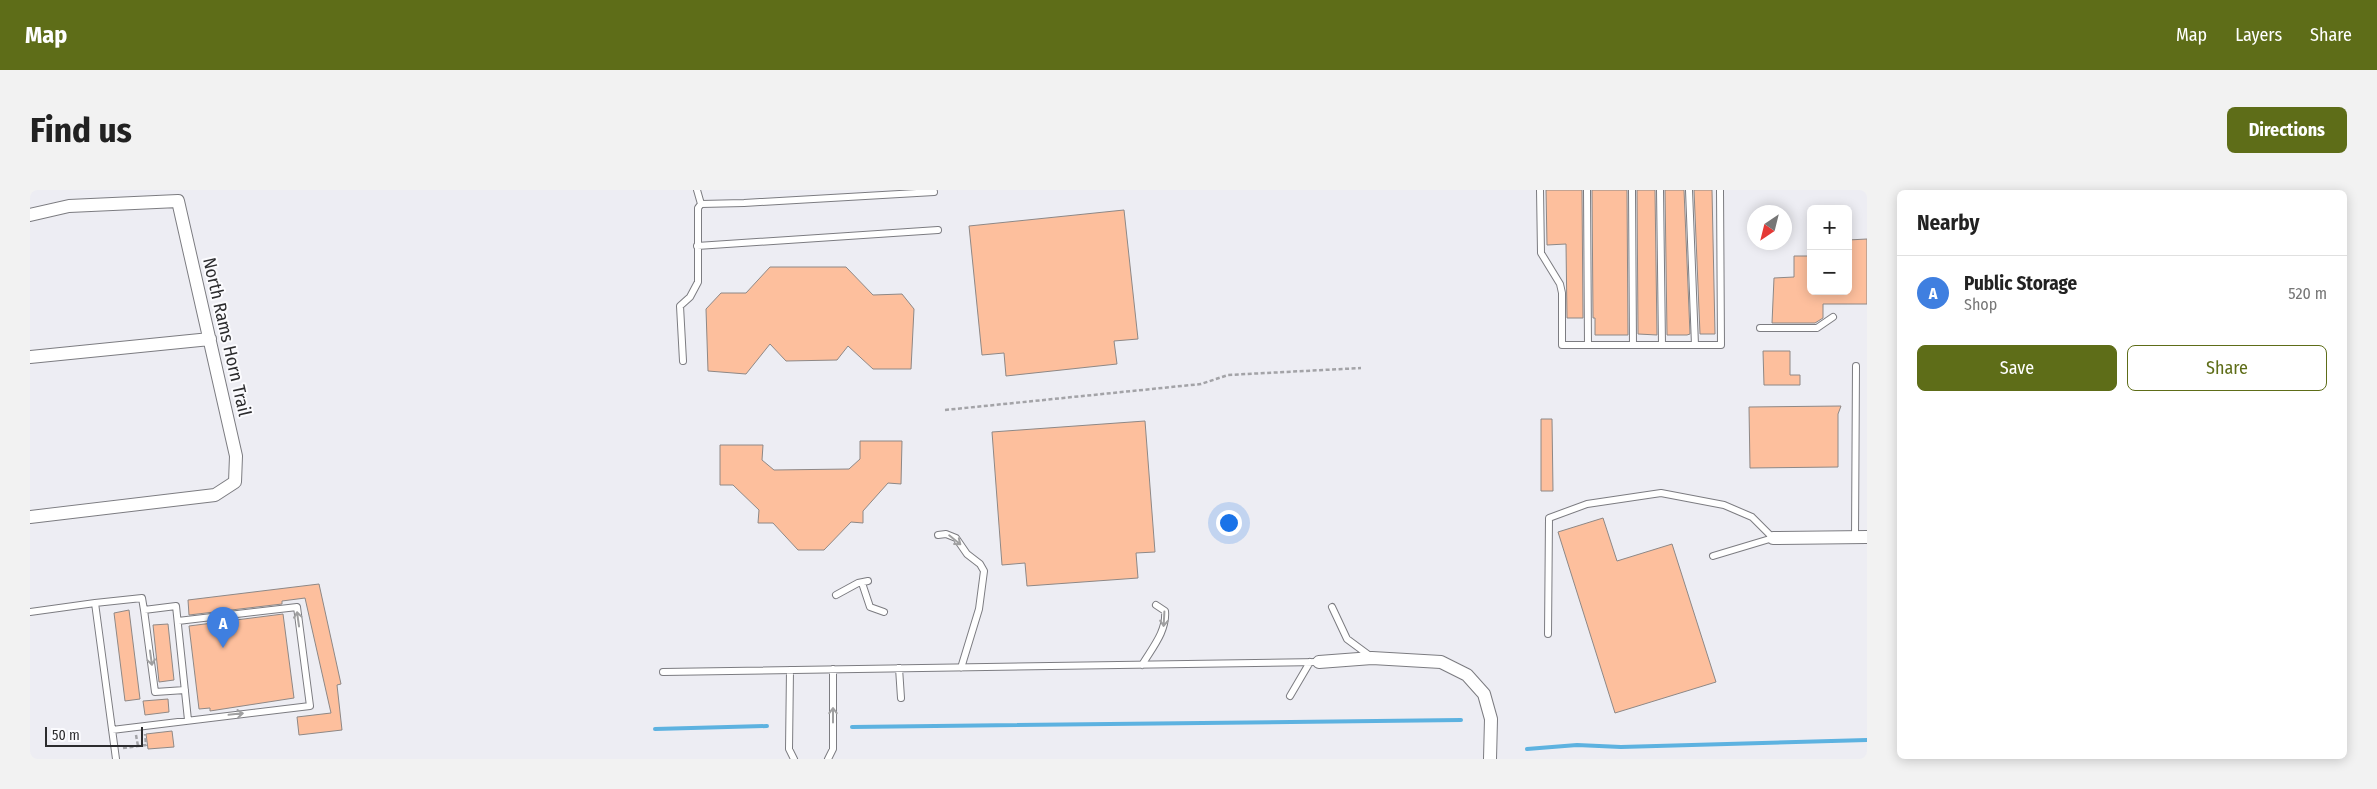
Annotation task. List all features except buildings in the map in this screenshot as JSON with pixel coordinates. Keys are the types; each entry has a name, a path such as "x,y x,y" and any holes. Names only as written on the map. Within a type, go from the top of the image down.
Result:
{"street":[{"name":"North Rams Horn Trail","path":"30,215 69,206 178,201 236,456 235,482 214,496 30,517"},
{"path":"30,357 210,339"},
{"path":"1773,538 1861,538"},
{"path":"1314,662 1372,658 1441,662 1467,675 1484,694 1491,719 1490,759"}],"lane":[{"path":"683,361 680,306 690,297 698,282 698,208 701,204 697,190"},
{"path":"1540,190 1541,252 1560,284 1562,293 1562,345 1721,345 1720,190"},
{"path":"1587,190 1588,345"},
{"path":"1632,190 1633,345"},
{"path":"1660,190 1662,345"},
{"path":"1689,190 1695,345"},
{"path":"701,204 744,204 934,192"},
{"path":"698,246 938,230"},
{"path":"1760,328 1817,328 1833,317"},
{"path":"1856,366 1861,538"},
{"path":"1548,634 1548,518 1587,504 1660,493 1724,505 1752,517 1773,538 1713,556"},
{"path":"938,534 946,534 956,538 967,554 980,564 984,571 979,610 961,668"},
{"path":"836,595 865,582 870,607 884,612"},
{"path":"30,612 142,598 155,692 185,690"},
{"path":"95,604 116,759"},
{"path":"1142,665 1166,621 1165,611 1156,605"},
{"path":"144,610 176,606 188,720"},
{"path":"112,730 310,706 297,607 178,621"},
{"path":"1332,607 1347,639 1372,658"},
{"path":"663,672 1314,662"},
{"path":"1290,696 1314,662"},
{"path":"899,668 901,698"},
{"path":"828,759 833,749 833,669"},
{"path":"790,670 789,749 794,759"}],"path":[{"path":"946,410 1201,384 1228,375 1361,368"},
{"path":"123,748 146,746 144,733 153,732"}],"waterway":[{"path":"852,727 1461,720"},
{"path":"655,729 767,726"},
{"path":"1527,749 1577,745 1621,747 1867,740"}],"place":[{"name":"Public Storage","path":"223,648"}]}
